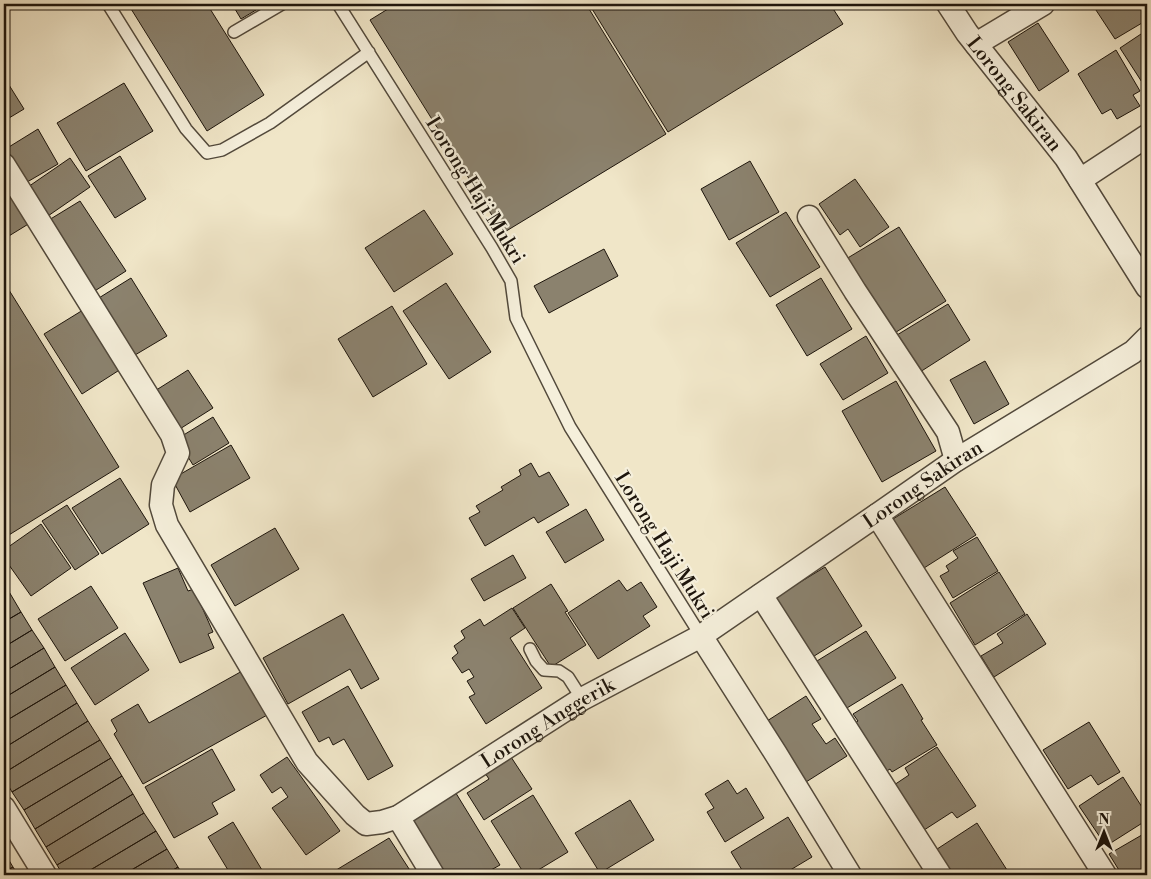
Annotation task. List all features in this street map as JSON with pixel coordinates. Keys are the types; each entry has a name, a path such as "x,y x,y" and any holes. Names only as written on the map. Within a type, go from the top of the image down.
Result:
{"street":[{"name":"Lorong Sakiran","path":"948,4 976,44 1066,158 1147,286"},
{"path":"976,44 1043,4"},
{"path":"1080,180 1147,136"},
{"name":"Lorong Anggerik","path":"4,165 172,435 178,453 163,485 161,505 167,525 307,762 354,815 366,824 398,817 582,699 700,636"},
{"path":"809,217 855,291 948,432 956,460"},
{"name":"Lorong Sakiran","path":"700,636 956,460 1133,352 1147,338"},
{"path":"877,515 1105,875"},
{"path":"761,595 940,875"},
{"path":"700,636 776,754 850,875"},
{"path":"4,808 45,875"},
{"path":"398,817 433,875"}],"lane":[{"path":"108,4 186,129 207,153 222,150 270,123 369,52"},
{"path":"234,32 282,4"},
{"name":"Lorong Haji Mukri","path":"338,4 492,248 510,281 516,318 570,427 700,636"},
{"path":"530,650 544,670 559,671 568,678 582,699"}],"building":[{"path":"128,4 207,4 264,95 207,131"},
{"path":"232,4 266,4 241,19"},
{"path":"396,4 586,4 666,134 503,233 370,20"},
{"path":"589,4 830,4 843,24 668,132"},
{"path":"1092,4 1139,4 1147,16 1147,20 1115,39"},
{"path":"1038,23 1069,71 1039,91 1008,42"},
{"path":"1147,30 1147,90 1120,48"},
{"path":"1116,50 1140,91 1133,95 1140,106 1117,119 1111,109 1102,114 1078,74"},
{"path":"4,77 24,109 4,121"},
{"path":"124,83 153,131 86,171 57,123"},
{"path":"38,129 58,164 22,185 4,155 4,150"},
{"path":"120,156 146,199 115,218 88,176"},
{"path":"70,158 90,187 45,218 25,189"},
{"path":"750,161 779,212 729,240 701,189"},
{"path":"4,179 30,223 4,239"},
{"path":"855,179 889,227 860,247 848,229 840,235 819,204"},
{"path":"80,201 126,271 90,294 44,223"},
{"path":"424,210 453,254 394,292 365,248"},
{"path":"786,212 820,267 770,297 736,243"},
{"path":"899,227 946,301 893,334 846,259"},
{"path":"604,249 618,276 549,313 534,286"},
{"path":"131,278 167,336 130,358 94,301"},
{"path":"821,278 852,329 807,356 776,305"},
{"path":"4,282 119,467 4,538"},
{"path":"446,283 491,352 449,379 403,311"},
{"path":"948,304 970,340 920,372 897,335"},
{"path":"392,306 427,364 373,397 338,339"},
{"path":"83,310 121,369 82,394 44,334"},
{"path":"866,336 888,373 843,400 820,364"},
{"path":"985,361 1009,404 974,424 950,380"},
{"path":"188,370 213,408 175,432 150,394"},
{"path":"896,381 936,451 882,482 842,411"},
{"path":"213,417 229,443 193,465 177,439"},
{"path":"231,445 250,478 190,512 172,479"},
{"path":"531,463 539,477 549,472 569,505 538,523 534,517 485,546 469,518 480,512 476,506 503,490 501,487 521,475 519,470"},
{"path":"120,478 149,524 102,554 72,508"},
{"path":"945,487 976,535 924,568 893,519"},
{"path":"67,505 99,554 75,570 42,521"},
{"path":"586,509 604,540 565,563 546,532"},
{"path":"41,524 71,568 31,596 4,558 4,550"},
{"path":"275,528 299,569 235,606 211,565"},
{"path":"977,537 998,571 953,598 940,576 949,571 946,566 958,558 953,551"},
{"path":"513,555 526,578 484,601 471,579"},
{"path":"825,567 862,626 811,658 774,598"},
{"path":"178,568 188,591 194,589 213,632 208,634 214,648 180,663 143,583"},
{"path":"999,572 1025,614 975,645 950,603"},
{"path":"619,580 627,591 641,582 657,607 643,616 650,626 598,659 568,613"},
{"path":"551,584 568,611 565,612 586,645 551,667 513,608"},
{"path":"91,586 118,628 65,661 38,619"},
{"path":"8,590 21,612 4,622 4,593"},
{"path":"512,608 525,628 510,638 542,688 486,724 469,697 475,694 467,681 474,677 469,669 462,673 452,658 458,653 454,646 465,638 461,631 480,619 484,626"},
{"path":"21,612 32,630 4,647 4,622"},
{"path":"343,614 379,679 361,689 350,669 288,704 263,658"},
{"path":"1027,614 1046,644 994,677 981,656 1003,643 997,634"},
{"path":"32,630 44,648 4,672 4,647"},
{"path":"866,631 896,678 842,711 812,664"},
{"path":"125,633 149,670 95,705 71,668"},
{"path":"44,648 55,667 4,698 4,672"},
{"path":"55,667 66,685 4,722 4,698"},
{"path":"244,670 269,714 143,784 114,734 117,731 111,720 138,704 149,723"},
{"path":"902,684 937,745 892,772 890,769 882,774 852,725 858,721 853,714"},
{"path":"66,685 77,703 4,748 4,722"},
{"path":"348,686 393,766 368,780 344,739 333,745 329,737 319,742 302,712"},
{"path":"806,696 821,719 812,724 826,744 835,738 847,756 806,782 767,721"},
{"path":"77,703 88,721 4,773 4,748"},
{"path":"88,721 100,740 12,792 4,778 4,773"},
{"path":"1089,722 1120,772 1098,785 1091,775 1068,789 1043,750"},
{"path":"100,740 111,758 24,810 12,792"},
{"path":"937,747 976,806 957,818 952,812 921,832 891,787 909,775 905,768"},
{"path":"212,749 235,790 212,803 218,814 174,838 145,787"},
{"path":"287,757 340,831 306,855 272,808 288,797 281,787 272,793 260,775"},
{"path":"511,757 532,789 484,820 467,793 489,779 485,773"},
{"path":"111,758 122,776 35,829 24,810"},
{"path":"122,776 133,794 46,847 35,829"},
{"path":"1123,777 1147,815 1147,820 1106,846 1079,806"},
{"path":"728,780 737,794 746,788 764,818 725,842 707,812 714,808 705,794"},
{"path":"454,790 500,865 482,875 446,875 407,824"},
{"path":"133,794 144,813 57,865 46,847"},
{"path":"533,795 568,852 530,875 525,875 491,821"},
{"path":"630,800 654,840 600,873 575,833"},
{"path":"144,813 156,831 82,875 63,875 57,865"},
{"path":"788,817 812,857 782,875 745,875 731,852"},
{"path":"233,822 265,875 231,875 208,837"},
{"path":"977,823 1007,870 999,875 946,875 931,853"},
{"path":"156,831 167,849 123,875 82,875"},
{"path":"1147,832 1147,875 1122,875 1109,854"},
{"path":"389,838 413,875 335,875 333,872"},
{"path":"167,849 178,867 165,875 123,875"},
{"path":"4,852 13,867 4,872"},
{"path":"13,867 18,875 4,875 4,872"},
{"path":"178,867 183,875 165,875"}]}
